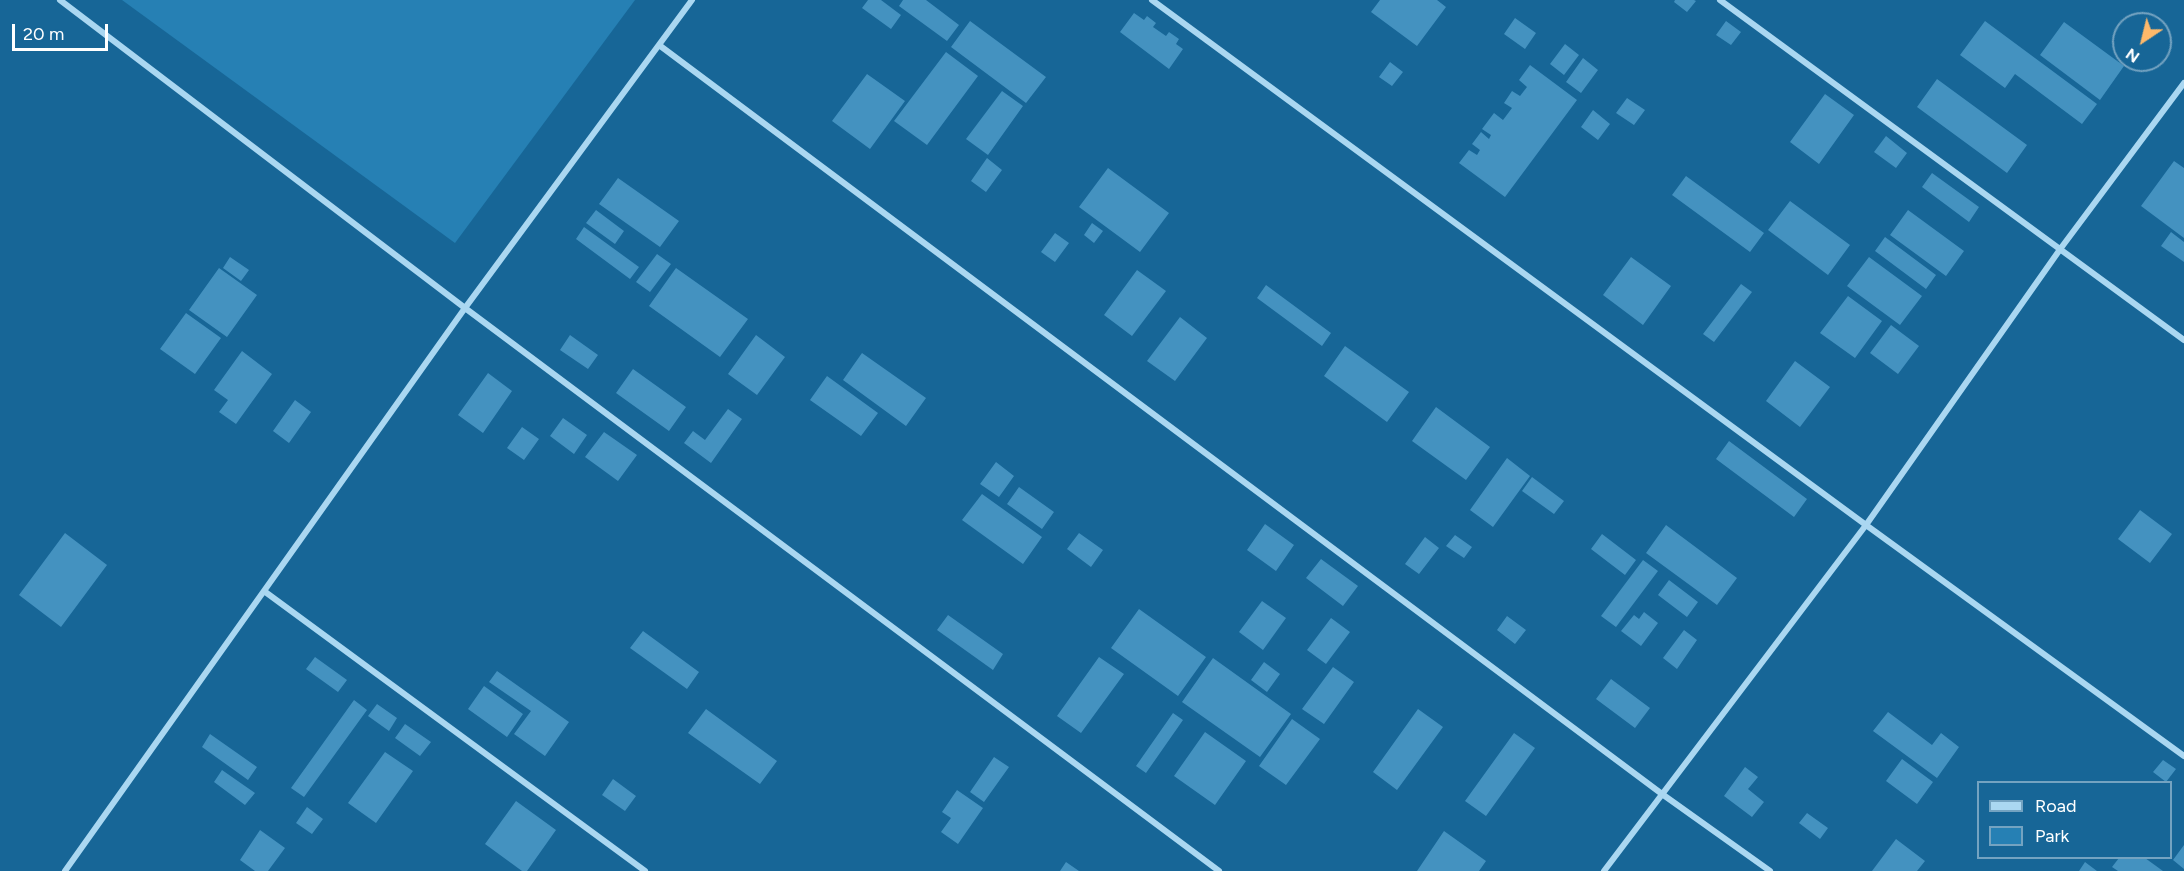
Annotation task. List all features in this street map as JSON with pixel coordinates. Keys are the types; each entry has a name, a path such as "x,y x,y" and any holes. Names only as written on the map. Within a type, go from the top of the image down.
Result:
{"street":[{"path":"60,0 465,308 1219,871"},
{"path":"66,871 465,308 692,0"},
{"path":"1152,0 2184,756"},
{"path":"1720,0 2184,340"},
{"path":"659,45 1662,794 1770,871"},
{"path":"1604,871 1866,525 2061,248 2184,83"},
{"path":"264,591 645,871"}],"green space":[{"path":"122,0 635,0 455,243"}],"building":[{"path":"868,0 881,0 901,15 891,29 862,8"},
{"path":"903,0 926,0 959,25 947,41 899,6"},
{"path":"1380,0 1437,0 1446,7 1417,46 1371,12"},
{"path":"1675,0 1696,1 1687,12 1674,2"},
{"path":"1134,13 1144,20 1147,16 1156,23 1153,27 1166,36 1169,32 1179,39 1176,44 1183,49 1169,69 1120,32"},
{"path":"1515,18 1536,33 1525,49 1504,34"},
{"path":"970,21 1046,77 1026,103 951,47"},
{"path":"1726,21 1741,32 1731,45 1716,35"},
{"path":"1985,21 2097,104 2082,124 2015,74 2005,88 1960,55"},
{"path":"2064,22 2112,57 2112,72 2120,72 2100,100 2040,55"},
{"path":"1565,44 1579,55 1564,75 1550,64"},
{"path":"946,52 978,76 927,145 894,121"},
{"path":"1583,58 1598,70 1581,93 1566,82"},
{"path":"1390,62 1403,72 1392,86 1379,77"},
{"path":"1530,65 1577,100 1505,197 1459,163 1469,150 1477,155 1480,150 1472,144 1481,132 1489,139 1491,135 1482,129 1494,113 1503,120 1512,108 1504,103 1512,91 1520,96 1527,87 1519,80"},
{"path":"867,74 905,101 870,149 832,121"},
{"path":"1937,79 2027,145 2007,173 1917,107"},
{"path":"1002,91 1023,106 988,155 966,139"},
{"path":"1825,94 1854,115 1819,164 1790,142"},
{"path":"1627,98 1645,110 1634,125 1616,113"},
{"path":"1593,110 1610,124 1598,140 1581,127"},
{"path":"1886,136 1907,153 1896,168 1874,152"},
{"path":"987,158 1002,170 986,192 971,181"},
{"path":"2174,161 2184,168 2184,238 2141,206"},
{"path":"1108,168 1169,213 1140,252 1079,207"},
{"path":"1932,173 1979,207 1969,222 1922,187"},
{"path":"1686,176 1764,233 1750,252 1672,195"},
{"path":"618,178 679,221 660,247 599,204"},
{"path":"1790,201 1850,245 1828,275 1768,230"},
{"path":"596,210 624,231 615,244 586,223"},
{"path":"1908,210 1964,251 1946,276 1890,235"},
{"path":"1092,223 1103,231 1094,243 1084,235"},
{"path":"584,227 639,267 630,279 576,239"},
{"path":"2171,232 2184,242 2184,262 2161,246"},
{"path":"1055,233 1069,243 1055,262 1041,252"},
{"path":"1885,237 1936,275 1926,289 1875,251"},
{"path":"657,254 671,264 650,292 636,282"},
{"path":"230,257 249,270 241,281 223,268"},
{"path":"1631,257 1671,286 1643,325 1603,295"},
{"path":"1869,257 1922,296 1900,325 1847,286"},
{"path":"219,268 257,295 227,337 189,310"},
{"path":"676,268 748,319 720,357 649,306"},
{"path":"1137,270 1166,291 1132,336 1104,315"},
{"path":"1741,284 1752,292 1714,342 1703,334"},
{"path":"1266,285 1331,333 1322,346 1257,298"},
{"path":"1848,296 1882,321 1855,358 1820,333"},
{"path":"186,313 221,338 195,374 160,349"},
{"path":"1180,317 1207,338 1175,381 1147,361"},
{"path":"1891,325 1919,346 1898,374 1870,353"},
{"path":"570,335 598,355 588,369 560,350"},
{"path":"756,335 785,357 757,395 728,374"},
{"path":"1345,346 1409,392 1387,422 1324,376"},
{"path":"242,351 272,374 236,424 219,412 228,400 214,390"},
{"path":"862,353 926,398 906,426 843,380"},
{"path":"1795,361 1830,387 1800,427 1766,401"},
{"path":"633,369 686,407 669,431 616,393"},
{"path":"488,373 512,391 483,433 458,415"},
{"path":"827,376 878,413 861,436 810,400"},
{"path":"295,400 311,412 289,443 273,431"},
{"path":"1436,407 1490,447 1466,480 1412,441"},
{"path":"728,409 742,419 711,463 684,443 693,431 705,440"},
{"path":"563,418 587,435 574,454 550,436"},
{"path":"522,427 539,439 524,460 507,448"},
{"path":"604,432 637,455 618,481 585,457"},
{"path":"1729,441 1807,499 1794,517 1716,459"},
{"path":"1507,458 1530,476 1493,527 1470,510"},
{"path":"996,462 1014,476 999,497 980,484"},
{"path":"1532,477 1564,501 1554,514 1522,491"},
{"path":"1019,487 1054,512 1042,529 1007,504"},
{"path":"982,494 1042,537 1023,564 962,520"},
{"path":"2140,510 2172,534 2150,563 2118,539"},
{"path":"1265,524 1294,545 1276,571 1247,550"},
{"path":"1666,525 1737,578 1717,605 1646,553"},
{"path":"65,533 107,565 61,627 19,595"},
{"path":"1079,533 1103,550 1091,567 1067,549"},
{"path":"1602,534 1636,560 1625,575 1591,549"},
{"path":"1455,535 1472,547 1464,558 1446,546"},
{"path":"1425,537 1439,548 1419,574 1405,564"},
{"path":"1321,559 1358,586 1343,606 1306,578"},
{"path":"1643,560 1658,571 1616,627 1601,616"},
{"path":"1669,580 1698,602 1687,617 1658,595"},
{"path":"1262,601 1286,618 1263,650 1239,632"},
{"path":"1139,609 1206,657 1178,696 1111,648"},
{"path":"1644,612 1658,623 1641,646 1621,631 1634,615 1639,619"},
{"path":"948,615 1003,654 993,670 937,630"},
{"path":"1507,616 1526,630 1515,644 1497,630"},
{"path":"1331,618 1350,632 1326,664 1307,650"},
{"path":"1684,630 1697,640 1677,669 1663,658"},
{"path":"643,631 699,672 687,689 630,648"},
{"path":"315,657 347,680 338,692 306,669"},
{"path":"1099,657 1124,674 1081,733 1057,716"},
{"path":"1213,658 1291,714 1260,757 1182,702"},
{"path":"1264,662 1280,674 1267,692 1251,680"},
{"path":"1333,667 1354,682 1324,724 1302,709"},
{"path":"497,671 569,722 545,756 514,734 531,711 489,682"},
{"path":"1611,679 1650,708 1635,728 1596,699"},
{"path":"484,686 523,714 507,737 468,709"},
{"path":"354,700 367,710 304,797 291,788"},
{"path":"377,704 397,718 389,731 368,716"},
{"path":"706,709 777,761 760,784 688,733"},
{"path":"1418,709 1443,727 1397,790 1373,772"},
{"path":"1888,712 1932,745 1941,733 1959,747 1937,778 1873,731"},
{"path":"1173,713 1183,720 1146,773 1136,766"},
{"path":"1292,719 1320,739 1286,785 1259,766"},
{"path":"405,724 431,742 420,756 395,738"},
{"path":"1205,732 1246,761 1215,805 1174,776"},
{"path":"1514,733 1535,748 1486,816 1465,801"},
{"path":"210,734 257,767 248,780 202,747"},
{"path":"385,752 413,771 376,823 348,803"},
{"path":"994,757 1009,767 984,802 970,792"},
{"path":"1902,759 1933,782 1917,804 1886,781"},
{"path":"2163,760 2176,769 2167,781 2153,772"},
{"path":"1745,767 1758,777 1748,789 1764,802 1752,817 1724,796"},
{"path":"222,770 255,793 245,805 214,782"},
{"path":"613,779 636,796 625,811 602,795"},
{"path":"957,790 983,808 958,844 941,832 951,818 942,812"},
{"path":"516,801 556,830 527,871 522,871 485,844"},
{"path":"307,807 323,819 312,834 296,823"},
{"path":"1807,813 1828,828 1820,839 1799,823"},
{"path":"260,830 285,848 268,871 255,871 240,860"},
{"path":"1444,831 1486,861 1479,871 1417,871"},
{"path":"1896,839 1925,861 1917,871 1872,871"},
{"path":"2184,845 2184,869 2173,860"},
{"path":"2118,859 2146,859 2163,871 2118,871 2112,867"},
{"path":"1066,862 1079,871 1060,871"},
{"path":"2085,862 2097,871 2079,871"}]}
